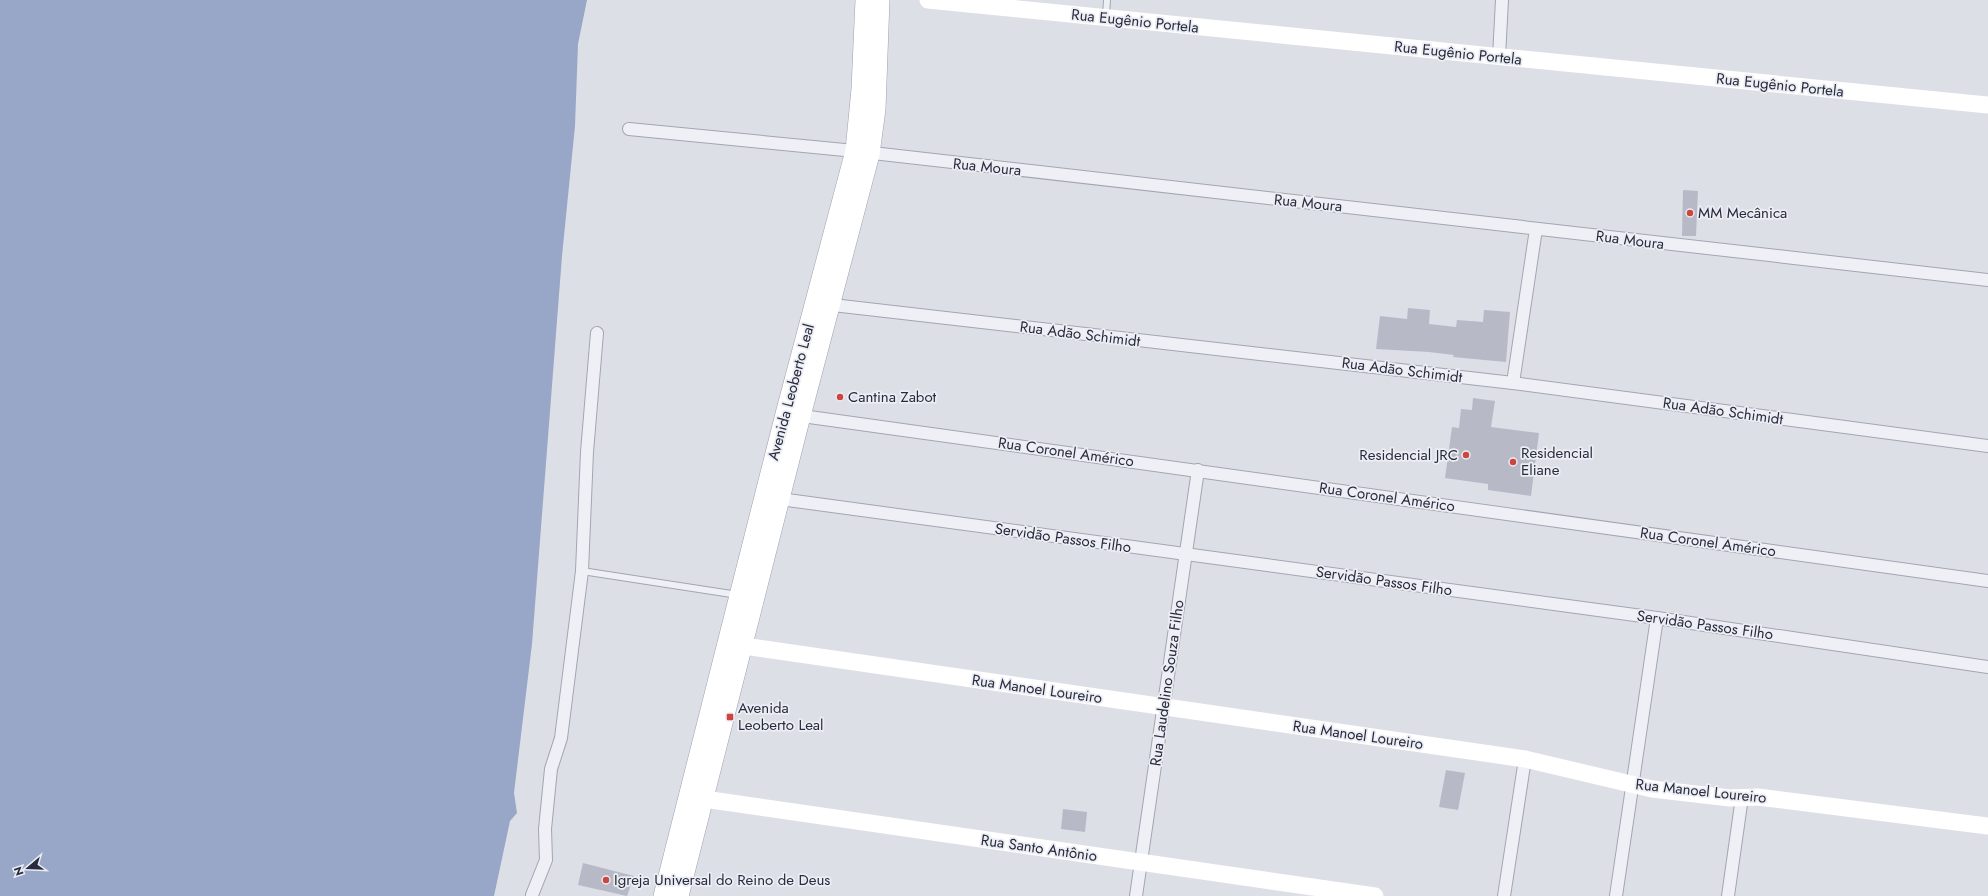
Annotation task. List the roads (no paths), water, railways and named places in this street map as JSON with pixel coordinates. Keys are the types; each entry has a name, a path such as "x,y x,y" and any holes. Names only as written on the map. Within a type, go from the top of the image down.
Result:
{"main road":[{"name":"Avenida Leoberto Leal","path":"863,152 861,88 865,0"},
{"name":"Avenida Leoberto Leal","path":"679,896 704,799 735,645 739,596 793,415 863,152 876,94 880,0"},
{"name":"Avenida Leoberto Leal","path":"663,896 735,645 780,500 793,415"}],"street":[{"name":"Rua Eugênio Portela","path":"928,0 1036,8 1106,18 1988,105"},
{"path":"1499,57 1502,0"},
{"name":"Rua Moura","path":"629,129 863,152 1988,280"},
{"path":"1514,383 1536,229"},
{"name":"Rua Adão Schimidt","path":"822,304 1514,383 1988,446"},
{"path":"532,895 546,860 545,828 551,769 562,738 582,571 587,452 597,333"},
{"name":"Rua Coronel Américo","path":"793,415 1198,470 1988,581"},
{"name":"Rua Laudelino Souza Filho","path":"1136,896 1198,470"},
{"name":"Servidão Passos Filho","path":"780,500 1657,618 1988,667"},
{"path":"1616,896 1657,618"},
{"name":"Rua Manoel Loureiro","path":"735,645 1525,759 1632,785 1730,798 1758,797 1988,826"},
{"path":"1504,896 1525,759"},
{"path":"1728,896 1742,797"},
{"name":"Rua Santo Antônio","path":"704,799 1375,896"}],"lane":[{"path":"1106,18 1107,0"},
{"path":"582,571 739,596"}],"water":[{"path":"0,0 587,0 578,44 575,126 562,256 532,644 514,793 517,813 510,821 494,896 0,896"}],"place":[{"name":"MM Mecânica","path":"1690,213"},
{"name":"Cantina Zabot","path":"840,397"},
{"name":"Residencial JRC","path":"1466,455"},
{"name":"Residencial Eliane","path":"1513,462"},
{"name":"Avenida Leoberto Leal","path":"730,717"},
{"name":"Igreja Universal do Reino de Deus","path":"606,880"}]}
